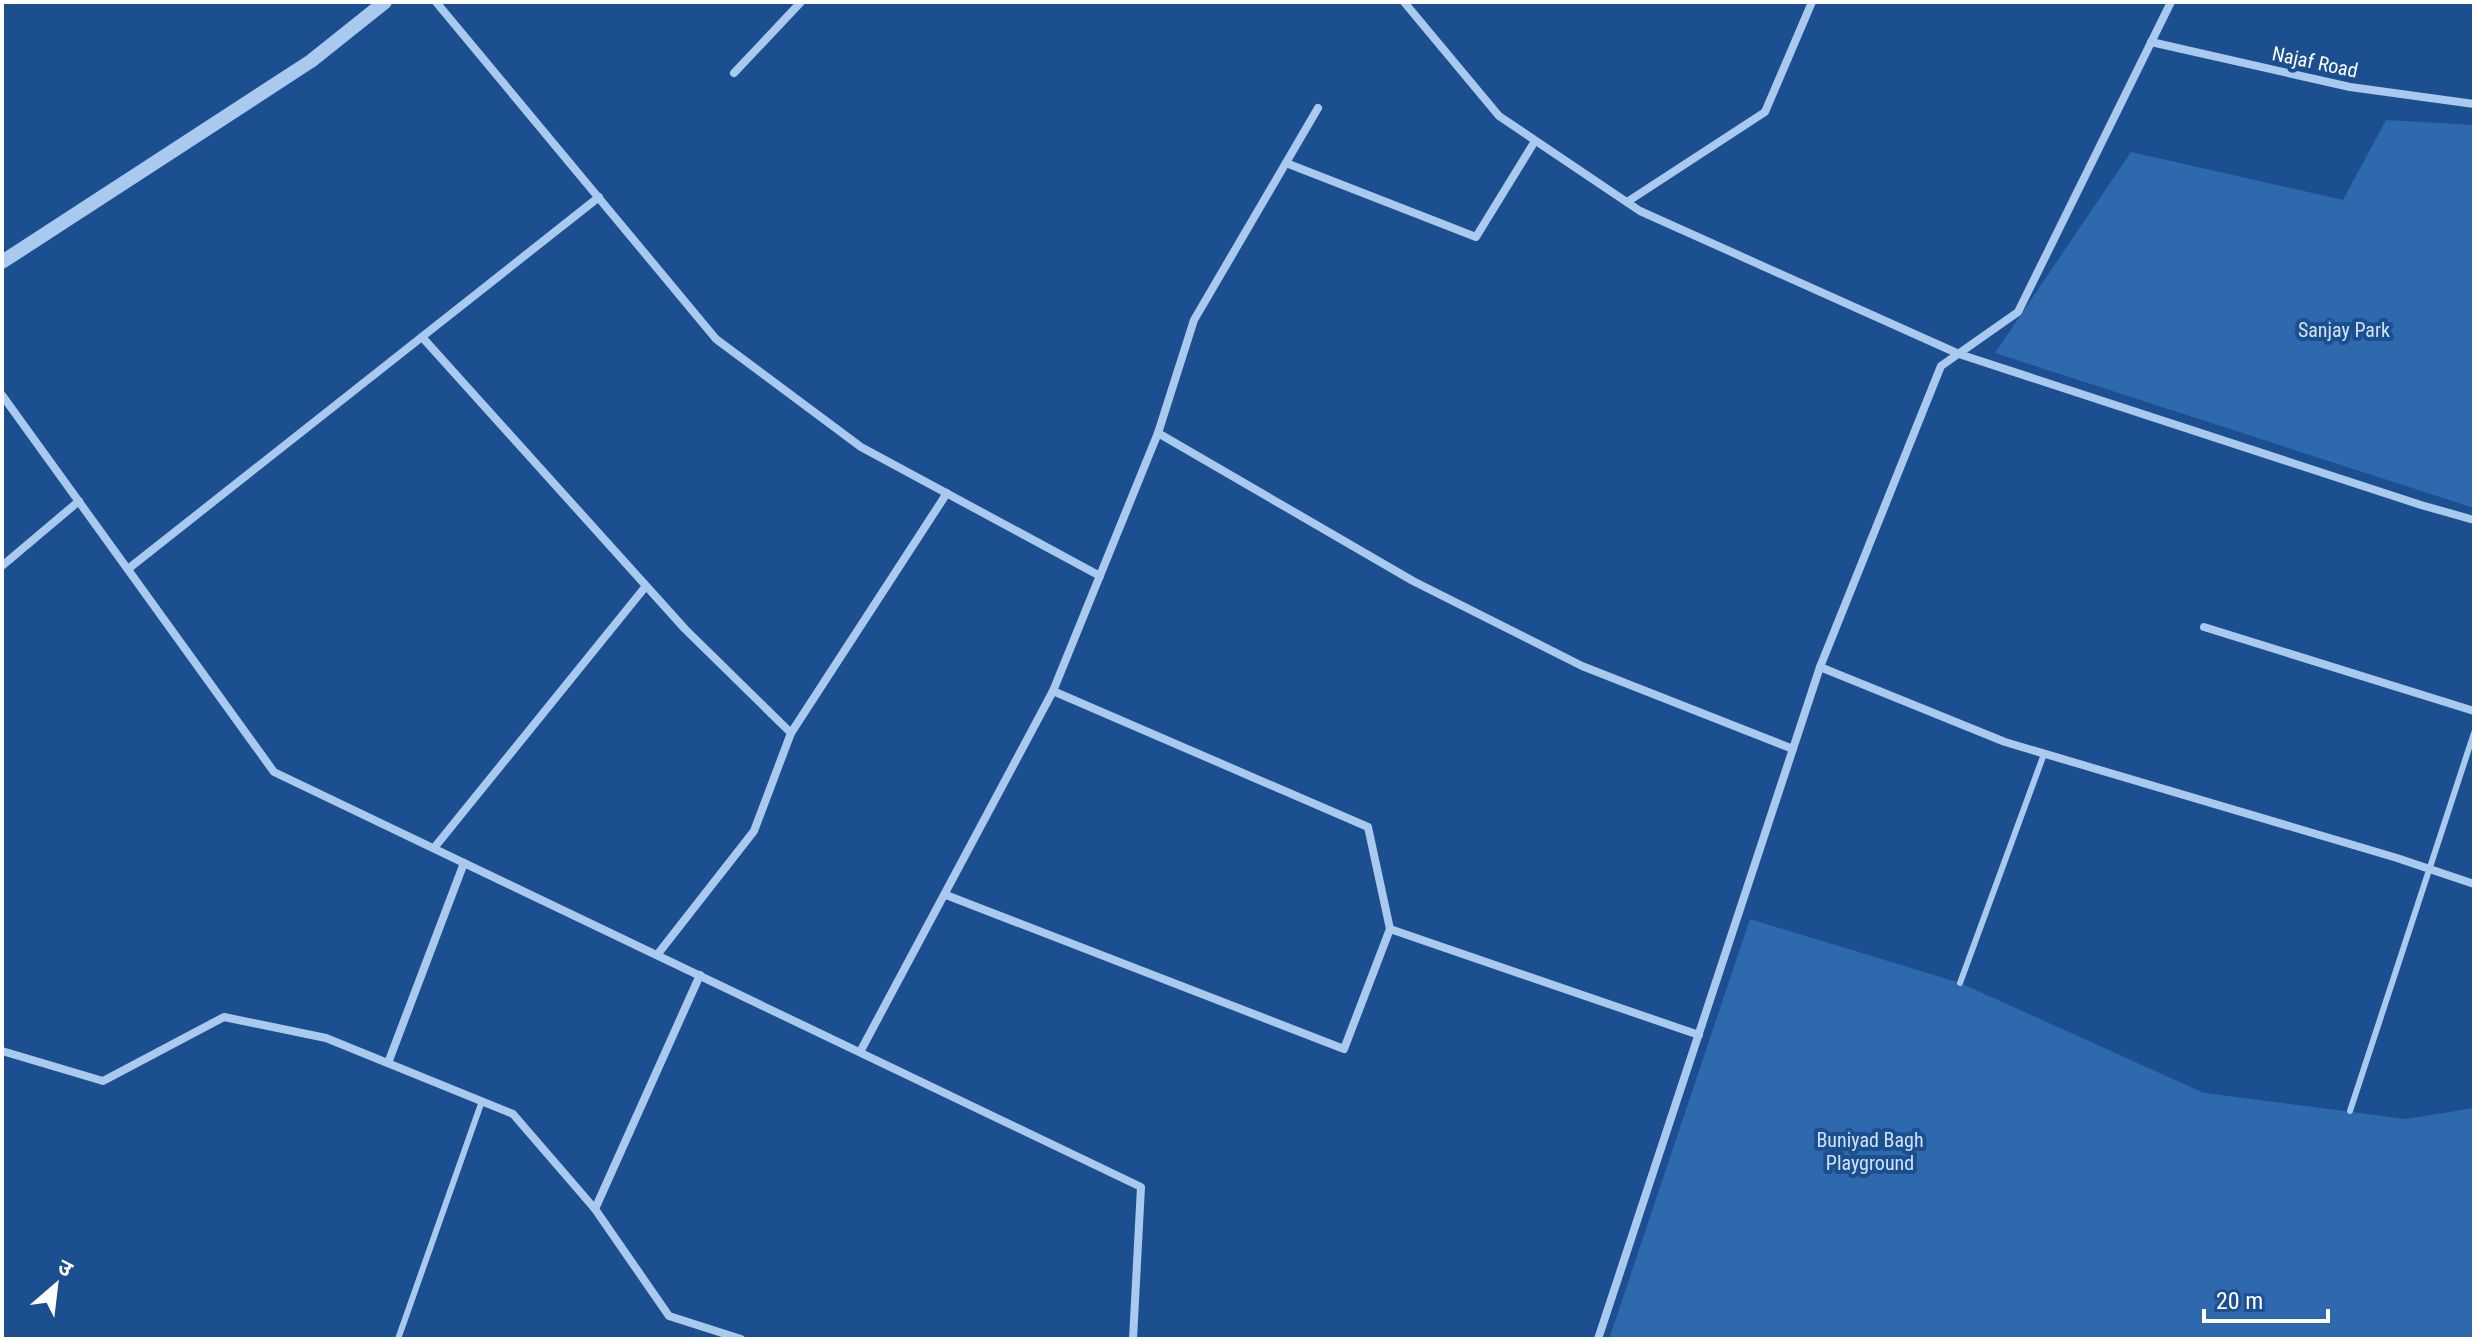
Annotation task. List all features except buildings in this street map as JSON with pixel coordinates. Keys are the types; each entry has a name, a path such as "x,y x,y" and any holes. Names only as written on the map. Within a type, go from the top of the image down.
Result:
{"street":[{"path":"2,262 311,61 385,2"},
{"path":"436,2 716,339 861,447 1100,576"},
{"path":"734,73 801,2"},
{"path":"1404,2 1499,116 1640,211 1959,354 2474,520"},
{"path":"1627,202 1765,112 1812,2"},
{"path":"1598,1339 1820,667 1941,366 2018,312 2171,2"},
{"name":"Najaf Road","path":"2151,42 2350,87 2474,104"},
{"path":"860,1052 1053,691 1158,433 1194,320 1318,108"},
{"path":"1286,163 1476,237 1535,141"},
{"path":"128,569 599,197"},
{"path":"422,337 685,629 791,733"},
{"path":"2,395 274,772 1141,1187 1133,1339"},
{"path":"1158,433 1413,581 1568,659 1793,749"},
{"path":"657,955 754,831 791,733 947,493"},
{"path":"2,566 79,501"},
{"path":"434,848 646,586"},
{"path":"2204,627 2474,711"},
{"path":"1820,667 2005,742 2474,884"},
{"path":"946,895 1344,1049 1390,929 1368,827 1053,691"},
{"path":"388,1063 464,863"},
{"path":"1390,929 1699,1035"},
{"path":"595,1209 700,975"},
{"path":"2,1051 103,1081 224,1017 326,1038 513,1114 595,1209 669,1316 741,1339"}],"lane":[{"path":"2350,1111 2474,733"},
{"path":"1960,983 2044,754"},
{"path":"398,1339 482,1101"}],"green space":[{"name":"Sanjay Park","path":"2386,120 2474,125 2474,508 1995,353 2131,152 2343,200"},
{"name":"Buniyad Bagh Playground","path":"1750,919 1960,983 2204,1093 2406,1119 2474,1108 2474,1339 1609,1339"}]}
